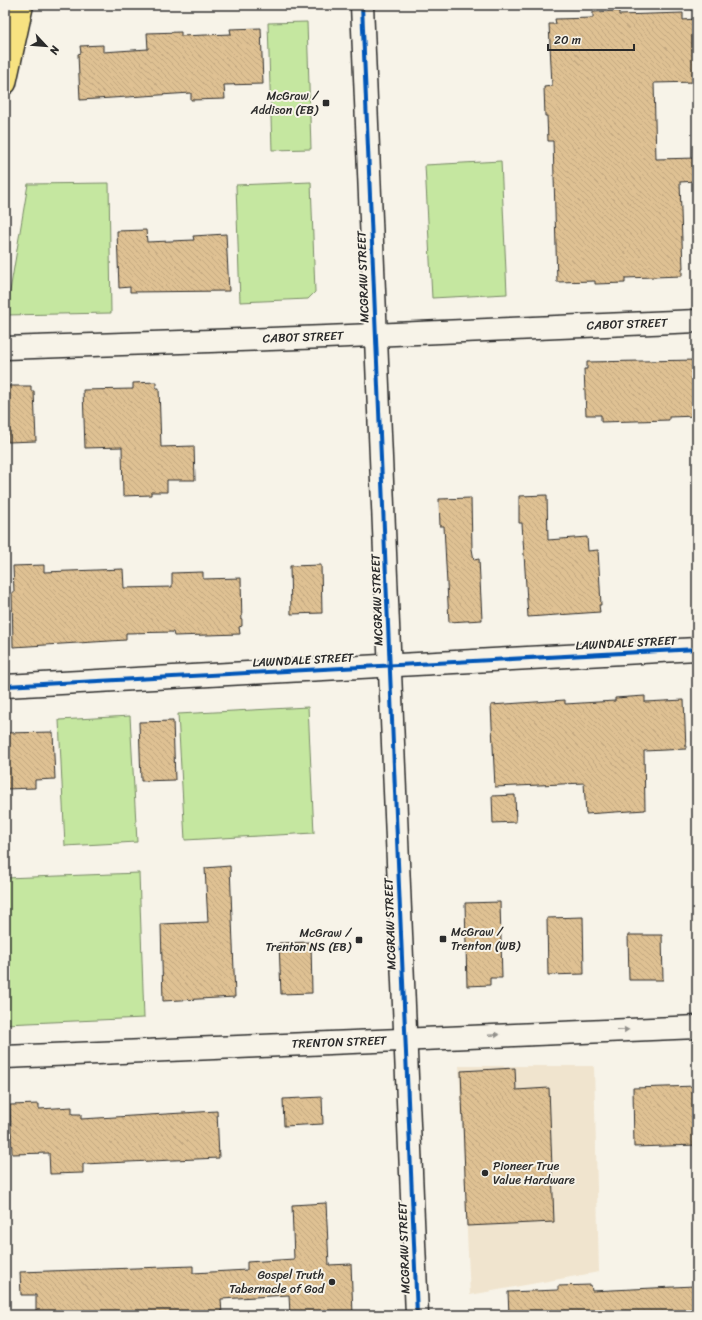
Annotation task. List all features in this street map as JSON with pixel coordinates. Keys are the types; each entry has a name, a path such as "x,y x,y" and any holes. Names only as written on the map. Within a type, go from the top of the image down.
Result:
{"highway":[{"path":"5,83 22,5"}],"street":[{"name":"MCGRAW STREET","path":"362,5 417,1315"},
{"name":"CABOT STREET","path":"5,348 697,321"},
{"name":"LAWNDALE STREET","path":"5,686 697,649"},
{"name":"TRENTON STREET","path":"5,1057 697,1027"}],"shaded area":[{"path":"459,1066 594,1066 599,1272 470,1295"}],"green space":[{"path":"307,22 311,149 272,150 268,23"},
{"path":"501,161 507,294 432,298 425,165"},
{"path":"311,182 315,292 308,299 240,302 236,185"},
{"path":"109,183 111,313 6,315 28,184"},
{"path":"308,707 314,833 185,840 178,714"},
{"path":"130,716 137,842 65,846 59,720"},
{"path":"139,873 144,1018 5,1024 5,878"}],"building":[{"path":"619,11 619,15 683,13 683,20 695,19 697,82 654,83 656,159 697,158 697,181 680,182 682,276 625,278 625,283 595,284 595,281 557,282 553,141 548,141 544,87 552,86 549,24 556,24 555,19 593,18 593,12"},
{"path":"261,28 263,84 224,85 225,99 191,100 191,93 80,100 78,54 81,53 80,46 103,45 103,52 148,49 147,33 181,32 181,36 231,34 230,29"},
{"path":"146,230 147,242 194,240 193,236 226,234 229,291 130,292 130,287 119,288 117,231"},
{"path":"697,360 697,416 669,417 669,420 601,422 601,415 586,415 584,369 587,369 587,362"},
{"path":"156,382 156,388 159,388 161,447 194,446 195,480 167,480 167,492 151,492 151,495 123,496 122,447 85,448 83,390 133,389 133,383"},
{"path":"7,386 31,386 31,391 34,391 36,441 8,442 8,435 5,436 5,392 7,392"},
{"path":"547,495 548,540 587,537 588,551 598,550 601,605 599,605 600,612 528,617 522,523 519,523 519,496"},
{"path":"471,498 472,549 474,560 479,559 482,620 449,622 444,526 440,526 439,499"},
{"path":"44,565 44,572 123,569 124,588 172,587 172,573 203,572 203,579 241,578 242,626 239,627 240,634 174,636 173,632 126,633 126,640 13,647 13,566"},
{"path":"321,565 322,613 291,614 290,566"},
{"path":"645,696 645,702 684,700 686,749 644,751 645,810 586,814 584,783 495,787 491,705 565,700 565,704 615,701 615,698"},
{"path":"173,721 175,780 141,781 139,722"},
{"path":"53,732 55,779 35,780 35,788 5,789 5,733"},
{"path":"515,795 516,822 493,823 492,796"},
{"path":"230,866 235,997 163,1001 161,924 208,922 205,868"},
{"path":"500,902 502,978 490,978 490,985 467,986 465,903"},
{"path":"583,917 584,974 548,975 547,918"},
{"path":"628,935 662,935 663,980 629,980"},
{"path":"311,942 312,993 281,994 279,943"},
{"path":"515,1068 516,1090 549,1088 554,1222 467,1226 461,1071"},
{"path":"697,1086 697,1145 634,1147 633,1088"},
{"path":"322,1097 323,1124 284,1126 283,1099"},
{"path":"39,1104 39,1109 72,1107 72,1114 81,1114 81,1119 217,1111 219,1158 83,1164 83,1173 50,1174 49,1153 12,1154 10,1105"},
{"path":"326,1203 329,1265 351,1264 353,1315 290,1315 289,1295 221,1299 222,1315 36,1315 36,1295 21,1295 20,1272 193,1266 193,1273 247,1270 247,1262 294,1259 292,1205"},
{"path":"591,1285 592,1291 694,1286 695,1315 509,1315 508,1292 558,1290 558,1286"}],"cycle path":[{"path":"362,5 417,1315"},
{"path":"5,686 697,649"}],"place":[{"name":"McGraw / Addison (EB)","path":"326,103"},
{"name":"McGraw / Trenton (WB)","path":"443,939"},
{"name":"McGraw / Trenton NS (EB)","path":"359,940"},
{"name":"Pioneer True Value Hardware","path":"485,1173"},
{"name":"Gospel Truth Tabernacle of God","path":"332,1282"}]}
